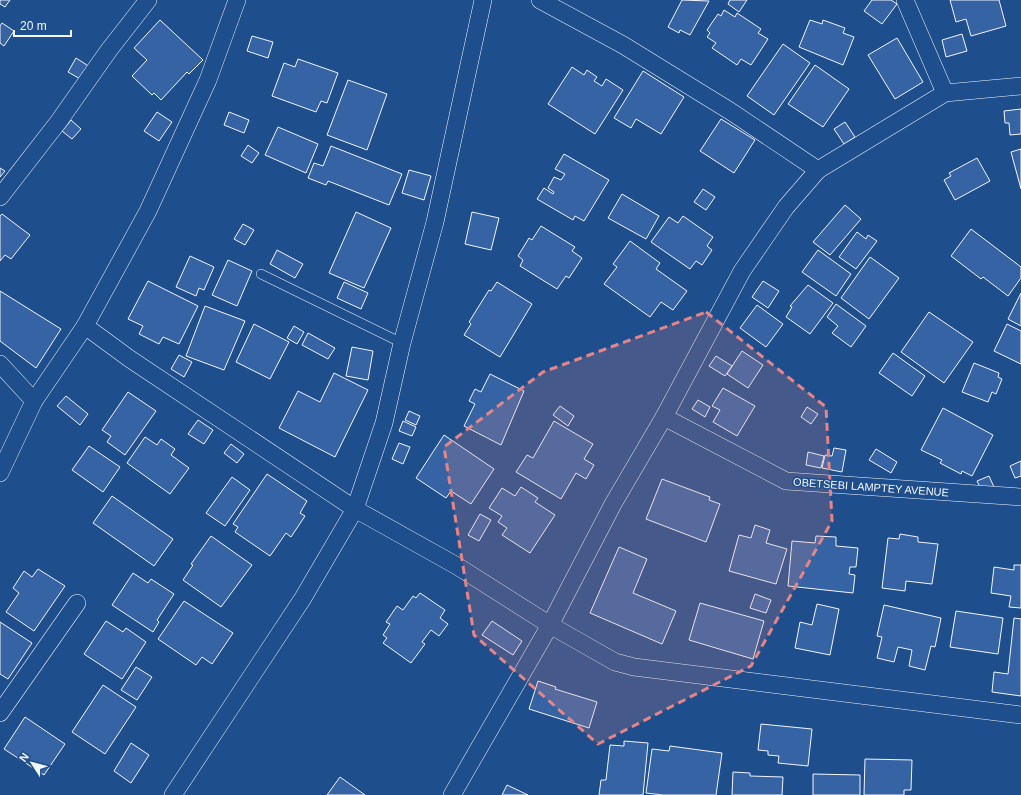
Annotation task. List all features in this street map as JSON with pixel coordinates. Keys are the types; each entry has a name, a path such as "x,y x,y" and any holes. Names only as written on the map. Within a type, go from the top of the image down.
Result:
{"street":[{"path":"0,197 59,121 109,50 148,0"},
{"path":"0,473 34,401 85,326 148,211 208,80 237,0"},
{"path":"173,795 304,598 355,509 384,423 402,343 435,222 483,0"},
{"path":"540,0 623,45 730,110 818,170"},
{"path":"905,0 945,93"},
{"path":"452,795 550,625 613,504 664,417 742,271 786,207 818,170 945,93 1021,86"},
{"path":"85,326 130,359 355,509 457,566 550,625 615,662 634,667 1021,715"},
{"path":"0,364 34,401"},
{"name":"OBETSEBI LAMPTEY AVENUE","path":"664,417 786,481 1021,496"},
{"path":"0,714 77,603"}],"lane":[{"path":"261,274 402,343"}],"highlighted area":[{"path":"706,312 826,407 832,521 751,666 598,744 474,635 444,447 543,372"}],"building":[{"path":"0,0 10,0 5,7 0,4"},
{"path":"682,0 709,1 690,35 680,30 679,33 668,27"},
{"path":"730,0 747,0 739,12 728,4"},
{"path":"872,0 891,0 897,4 882,24 864,11"},
{"path":"950,0 999,0 1006,26 971,36 966,19 956,22"},
{"path":"724,10 735,17 737,13 761,29 758,33 768,39 751,65 741,59 737,65 712,48 716,43 707,37 710,33 707,30 718,14 721,16"},
{"path":"160,20 203,60 189,74 187,72 161,100 154,93 152,95 132,76 147,60 134,48"},
{"path":"810,20 822,24 823,20 845,28 843,33 854,37 843,65 799,47"},
{"path":"2,23 14,31 4,46 0,43 0,26"},
{"path":"962,34 967,51 946,57 942,40"},
{"path":"252,36 273,42 268,58 247,51"},
{"path":"897,38 923,82 895,99 868,55"},
{"path":"783,44 810,63 774,115 747,96"},
{"path":"76,58 90,67 82,80 68,72"},
{"path":"298,59 338,73 327,103 321,101 316,112 272,96 284,63 295,67"},
{"path":"815,65 849,89 823,127 788,104"},
{"path":"572,67 584,75 587,70 597,77 594,81 602,86 606,79 623,90 595,134 548,104"},
{"path":"643,71 684,97 661,134 636,119 631,128 614,118"},
{"path":"348,80 387,94 367,150 327,135"},
{"path":"1021,109 1021,134 1010,135 1009,123 1005,123 1004,111"},
{"path":"157,112 172,122 159,141 144,131"},
{"path":"229,112 249,120 244,133 224,125"},
{"path":"721,119 755,140 734,173 700,151"},
{"path":"71,120 81,129 72,139 62,131"},
{"path":"845,122 855,137 844,144 834,129"},
{"path":"278,127 318,144 306,173 265,155"},
{"path":"248,145 259,153 252,163 241,156"},
{"path":"331,146 402,174 389,205 328,181 326,185 308,178 314,163 323,166"},
{"path":"1021,149 1021,189 1011,152"},
{"path":"564,154 609,180 584,221 575,216 573,220 537,199 544,188 553,194 554,192 548,188 554,177 561,180 565,174 555,169"},
{"path":"977,158 990,181 955,200 944,180 951,176 949,173"},
{"path":"0,168 5,171 0,177"},
{"path":"409,170 431,176 424,200 402,193"},
{"path":"703,189 715,197 706,210 694,202"},
{"path":"622,194 659,216 646,239 608,218"},
{"path":"845,205 861,219 830,255 813,242"},
{"path":"356,212 391,228 364,288 329,273"},
{"path":"472,212 499,218 491,250 465,244"},
{"path":"2,214 30,235 11,259 5,255 0,261 0,216"},
{"path":"683,216 713,237 707,246 712,250 702,265 696,261 690,269 651,242 669,217 678,223"},
{"path":"243,224 254,230 245,245 234,239"},
{"path":"541,226 575,247 572,251 582,258 569,278 566,276 557,289 520,266 523,260 518,256 529,238 532,240"},
{"path":"971,229 1021,267 1021,278 1008,296 983,277 981,279 951,256"},
{"path":"857,232 866,239 868,235 877,241 856,269 839,257"},
{"path":"630,241 660,263 656,269 687,291 673,310 661,302 650,317 604,284 617,267 613,264"},
{"path":"277,250 303,264 295,278 270,264"},
{"path":"818,250 851,274 836,296 802,272"},
{"path":"190,256 214,267 204,290 199,288 196,296 176,287"},
{"path":"870,257 899,278 869,319 841,298"},
{"path":"228,260 252,271 237,306 212,295"},
{"path":"148,281 198,306 179,344 163,337 159,344 139,334 143,326 128,319"},
{"path":"763,281 779,291 768,308 752,297"},
{"path":"344,282 368,293 361,309 337,298"},
{"path":"497,282 532,304 500,357 464,335 471,324 469,322 489,290 491,291"},
{"path":"808,285 833,303 810,334 786,317 792,307 790,306"},
{"path":"0,291 61,329 36,368 0,341"},
{"path":"1021,293 1021,326 1008,319"},
{"path":"836,304 866,326 851,347 832,333 838,326 827,317"},
{"path":"757,305 783,324 766,347 740,328"},
{"path":"205,306 245,321 224,370 186,356"},
{"path":"929,312 973,342 944,383 901,352"},
{"path":"254,324 289,342 270,379 236,362"},
{"path":"1007,324 1021,331 1021,364 994,351"},
{"path":"294,326 304,332 297,344 287,338"},
{"path":"308,333 335,348 328,359 302,345"},
{"path":"352,347 373,351 368,380 346,376"},
{"path":"742,351 763,365 748,388 727,374"},
{"path":"893,353 925,376 912,396 879,373"},
{"path":"179,355 192,362 184,377 171,369"},
{"path":"716,356 732,366 725,376 709,366"},
{"path":"974,363 999,373 998,377 1002,379 996,394 992,392 988,402 962,392"},
{"path":"334,373 368,390 335,457 279,428 298,391 320,402"},
{"path":"490,374 524,391 501,445 464,426 475,404 469,401 475,389 481,392"},
{"path":"723,388 755,406 737,436 713,422 720,410 712,406"},
{"path":"128,392 156,411 125,455 107,442 111,436 102,430"},
{"path":"66,396 88,414 80,425 57,406"},
{"path":"698,400 710,407 705,417 692,409"},
{"path":"560,406 574,416 568,426 553,415"},
{"path":"807,407 818,414 811,424 801,417"},
{"path":"943,408 993,435 972,476 962,471 961,474 940,463 942,460 921,450"},
{"path":"409,411 420,416 416,425 405,420"},
{"path":"198,420 213,430 204,444 188,434"},
{"path":"403,421 416,427 412,436 399,431"},
{"path":"554,421 593,444 584,459 594,465 586,479 576,473 561,499 516,472 527,455 533,458"},
{"path":"444,435 494,469 471,504 451,491 446,498 416,478"},
{"path":"145,437 157,445 161,439 175,449 171,455 189,468 170,494 127,463"},
{"path":"399,443 410,447 403,464 392,459"},
{"path":"231,444 244,454 237,463 224,453"},
{"path":"89,446 120,467 103,492 72,470"},
{"path":"834,448 846,450 842,472 822,468 825,455 832,456"},
{"path":"876,449 897,462 891,473 869,460"},
{"path":"808,452 824,456 821,468 806,465"},
{"path":"1021,461 1021,476 1015,478 1010,466"},
{"path":"267,474 307,501 300,513 305,516 291,537 286,533 270,556 235,532 238,527 233,524"},
{"path":"989,476 994,487 982,491 977,481"},
{"path":"232,477 250,490 225,526 206,513"},
{"path":"662,479 710,497 709,500 720,504 706,542 646,519"},
{"path":"521,487 538,498 535,502 555,515 530,553 502,535 507,528 498,522 502,516 489,508 502,488 515,496"},
{"path":"112,496 173,539 154,566 93,523"},
{"path":"480,514 491,520 479,541 468,535"},
{"path":"755,525 770,530 766,543 787,549 776,584 729,571 739,535 751,538"},
{"path":"900,534 918,537 918,542 938,544 932,584 906,581 905,591 882,588 888,538 899,539"},
{"path":"211,536 252,565 221,607 183,580 193,565 191,564"},
{"path":"816,536 836,537 836,546 858,548 856,567 850,567 849,574 855,575 853,593 788,586 792,541 815,543"},
{"path":"619,547 647,559 633,593 676,611 662,644 590,613"},
{"path":"1014,565 1021,565 1021,608 1009,607 1011,596 991,593 994,567 1014,570"},
{"path":"38,569 65,586 34,631 6,612 19,593 13,588 24,571 32,577"},
{"path":"133,573 148,583 151,579 174,594 157,620 159,622 153,632 112,605"},
{"path":"420,593 445,610 440,618 448,624 439,636 431,630 422,642 425,644 411,663 383,643 387,638 383,635 390,624 386,622 397,606 403,610 413,596 416,598"},
{"path":"755,594 771,600 766,613 750,608"},
{"path":"184,601 233,633 212,664 202,657 196,665 158,639"},
{"path":"700,603 764,621 753,659 689,640"},
{"path":"817,604 839,609 830,655 795,648 800,622 812,625"},
{"path":"884,605 941,618 935,647 931,646 925,670 909,666 912,650 898,647 894,662 877,658 882,637 877,636"},
{"path":"956,611 1003,618 998,654 950,647"},
{"path":"1014,618 1021,619 1021,696 992,692 994,672 1008,674"},
{"path":"106,621 123,632 126,628 146,642 122,679 84,654"},
{"path":"492,621 522,641 513,655 482,635"},
{"path":"0,622 32,643 8,679 0,674"},
{"path":"136,667 152,677 137,700 121,690"},
{"path":"538,681 556,687 555,689 597,702 589,728 529,709"},
{"path":"103,685 136,707 105,754 72,732"},
{"path":"25,717 65,744 44,775 4,749"},
{"path":"761,724 812,729 808,766 778,763 779,756 768,755 768,751 758,750"},
{"path":"624,741 648,743 643,795 599,795 601,780 606,780 610,745 624,746"},
{"path":"131,743 149,755 131,783 114,771"},
{"path":"670,746 722,753 716,795 663,795 646,793 652,749 669,751"},
{"path":"865,759 912,760 911,790 904,790 904,795 864,795"},
{"path":"733,772 750,773 750,776 783,777 782,795 732,795"},
{"path":"813,774 860,775 860,795 813,795"},
{"path":"340,777 365,795 327,795"},
{"path":"507,785 528,795 502,795"}]}
